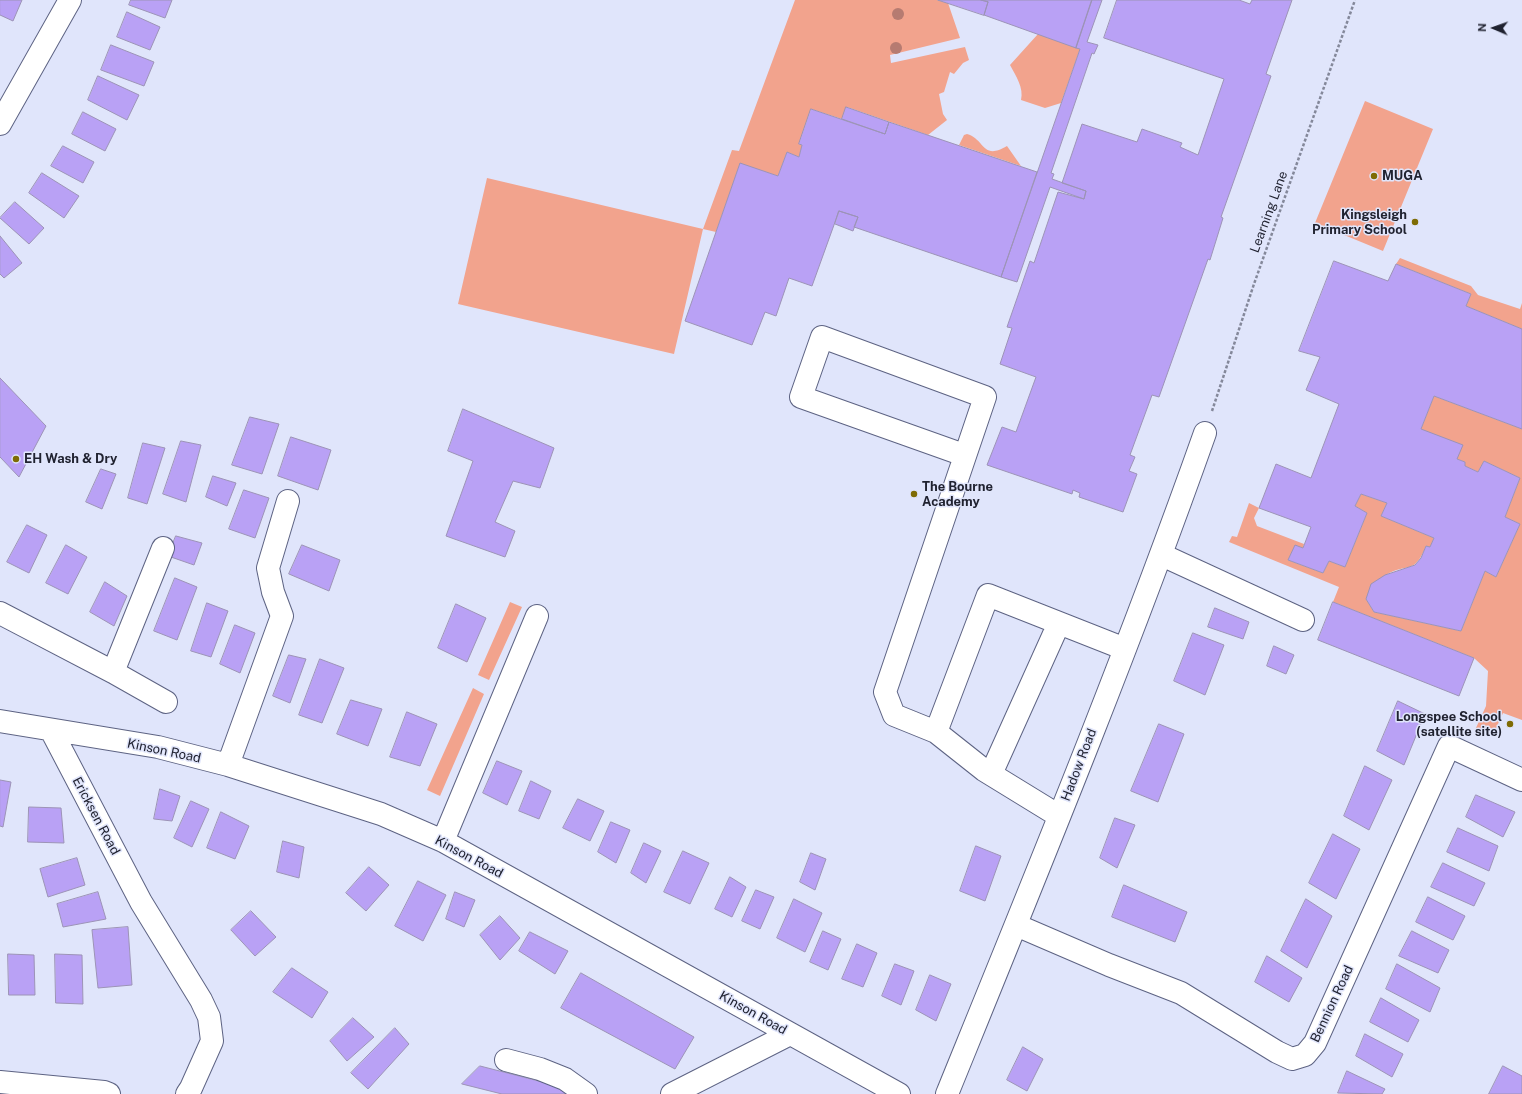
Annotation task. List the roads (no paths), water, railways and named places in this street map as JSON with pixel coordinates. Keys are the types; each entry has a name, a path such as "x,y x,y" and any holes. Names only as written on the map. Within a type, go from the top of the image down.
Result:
{"street":[{"path":"0,124 70,0"},
{"path":"964,455 801,397 822,337 985,397 964,455 885,692 894,715 936,732 991,774 1059,816"},
{"name":"Hadow Road","path":"947,1094 1016,925 1162,555 1205,433"},
{"path":"228,765 282,616 273,592 268,568 288,501"},
{"path":"113,672 163,548"},
{"path":"1162,555 1303,620"},
{"path":"936,732 988,595 1125,649"},
{"path":"0,613 113,672 166,702"},
{"path":"442,841 537,616"},
{"path":"991,774 1059,623"},
{"name":"Kinson Road","path":"0,721 158,747 228,765 381,814 442,841 899,1094"},
{"name":"Ericksen Road","path":"51,730 142,902 201,1000 209,1017 212,1041 187,1094"},
{"name":"Bennion Road","path":"1016,925 1109,965 1181,993 1277,1052 1292,1059 1304,1055 1315,1043 1324,1026 1449,746 1522,780"},
{"path":"672,1094 790,1034"},
{"path":"506,1060 540,1069 564,1079 586,1094"},
{"path":"0,1082 104,1092 109,1094"}],"place":[{"name":"MUGA","path":"1374,176"},
{"name":"Kingsleigh Primary School","path":"1415,222"},
{"name":"EH Wash & Dry","path":"16,459"},
{"name":"The Bourne Academy","path":"914,494"},
{"name":"Longspee School (satellite site)","path":"1510,724"}]}
